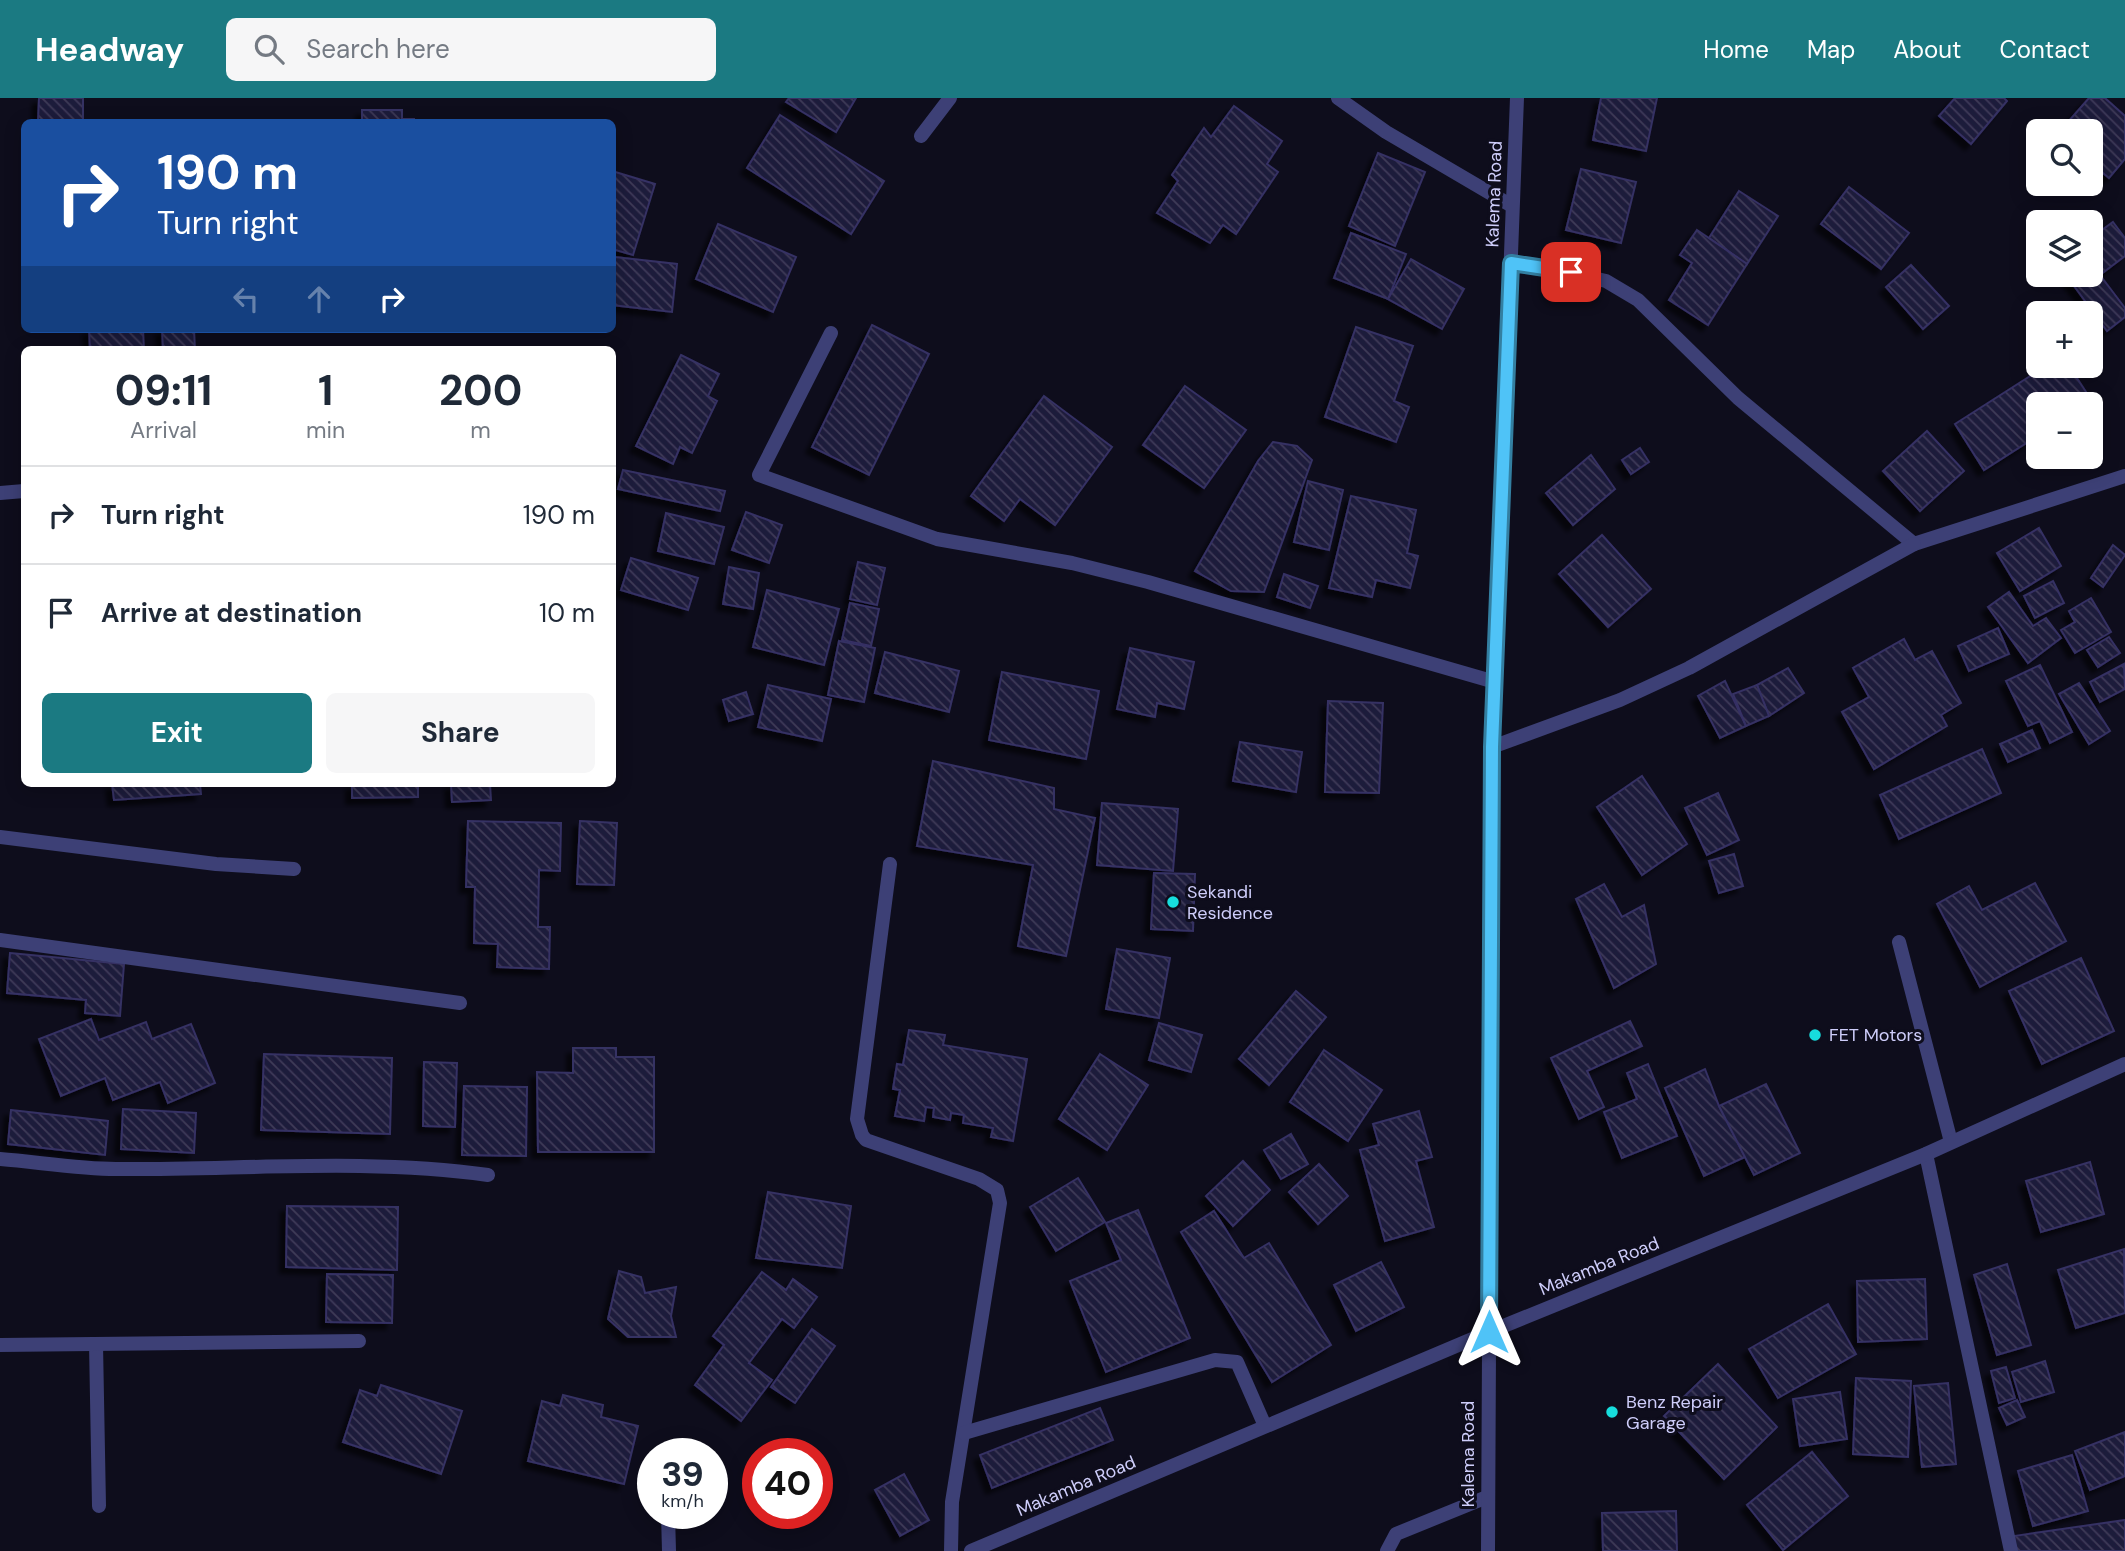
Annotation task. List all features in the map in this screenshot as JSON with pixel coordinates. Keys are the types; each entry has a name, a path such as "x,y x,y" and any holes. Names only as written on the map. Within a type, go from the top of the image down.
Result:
{"street":[{"path":"921,136 950,98"},
{"path":"1338,98 1386,132 1512,206"},
{"name":"Kalema Road","path":"1488,1551 1492,747 1517,98"},
{"path":"1511,263 1571,272 1606,281 1638,300 1738,398 1914,544"},
{"path":"831,333 759,475 937,539 1085,566 1495,682"},
{"path":"1492,747 1620,700 1689,668 1914,544 2125,476"},
{"path":"0,493 21,491"},
{"path":"0,837 216,864 294,869"},
{"path":"890,864 857,1119 859,1128 866,1140 979,1178 997,1190 1000,1203 952,1502 951,1551"},
{"path":"0,940 460,1003"},
{"path":"1899,942 1951,1142"},
{"name":"Makamba Road","path":"971,1551 1489,1332 1926,1154 2125,1064"},
{"path":"1926,1154 2011,1551"},
{"path":"0,1158 114,1169 228,1166 435,1168 488,1175"},
{"path":"0,1345 359,1341"},
{"path":"96,1344 99,1506"},
{"path":"964,1433 1215,1360 1237,1362 1265,1426"},
{"path":"1387,1551 1396,1534 1487,1497"},
{"path":"668,1529 669,1551"}],"building":[{"path":"39,98 83,98 83,119 38,119"},
{"path":"789,98 856,98 836,132 786,102"},
{"path":"1601,98 1657,98 1646,151 1593,140"},
{"path":"1955,98 2004,98 2007,101 1971,144 1939,116"},
{"path":"2089,98 2105,98 2125,116 2125,159 2109,178 2103,173 2103,119 2071,119"},
{"path":"1234,106 1282,141 1267,164 1278,172 1236,234 1223,225 1210,243 1157,213 1178,181 1172,175 1204,128 1211,137"},
{"path":"362,110 402,110 402,119 362,119"},
{"path":"780,115 884,181 851,234 747,168"},
{"path":"1378,153 1425,172 1395,246 1349,226"},
{"path":"1581,169 1636,182 1621,243 1566,230"},
{"path":"616,172 655,184 633,255 616,250"},
{"path":"1849,187 1909,233 1881,269 1821,224"},
{"path":"1739,191 1778,216 1747,264 1709,238"},
{"path":"2113,222 2125,238 2125,256 2103,273 2103,229"},
{"path":"718,224 796,257 773,312 696,279"},
{"path":"1697,230 1747,264 1708,325 1669,300 1692,263 1680,255"},
{"path":"1351,233 1406,254 1388,299 1334,278"},
{"path":"616,257 677,264 672,312 616,305"},
{"path":"1411,259 1464,289 1442,329 1388,299"},
{"path":"1911,265 1949,306 1923,329 1886,287"},
{"path":"2103,279 2125,308 2125,317 2107,331 2103,326 2103,301 2085,301 2075,287 2103,287"},
{"path":"872,325 929,354 869,475 812,447"},
{"path":"1356,327 1413,346 1394,401 1409,407 1396,442 1325,417"},
{"path":"89,333 143,333 144,346 90,346"},
{"path":"162,333 194,333 195,346 163,346"},
{"path":"681,355 719,374 708,396 717,401 692,453 680,447 673,464 636,446"},
{"path":"2027,378 2077,378 2086,392 2026,392 2026,443 1984,470 1955,424"},
{"path":"1185,386 1246,430 1204,488 1143,445"},
{"path":"1044,396 1112,447 1055,525 1020,499 1004,521 971,496"},
{"path":"1927,431 1964,471 1920,511 1883,471"},
{"path":"1273,442 1297,446 1312,460 1264,592 1231,591 1195,571 1258,461"},
{"path":"1640,448 1649,462 1631,474 1622,460"},
{"path":"1591,455 1615,489 1573,525 1546,493"},
{"path":"623,470 725,491 720,511 618,489"},
{"path":"1308,481 1343,490 1329,550 1294,542"},
{"path":"1351,496 1416,510 1407,553 1418,556 1410,588 1376,580 1372,597 1329,588"},
{"path":"746,512 782,525 769,563 732,550"},
{"path":"666,513 724,527 714,564 658,551"},
{"path":"2039,528 2061,566 2020,591 1997,553"},
{"path":"1602,535 1651,589 1608,627 1559,574"},
{"path":"2113,545 2125,555 2103,587 2091,578"},
{"path":"631,558 698,578 688,610 621,590"},
{"path":"858,562 885,568 877,605 850,599"},
{"path":"729,567 759,573 753,609 723,604"},
{"path":"1284,574 1318,586 1310,608 1277,597"},
{"path":"2053,581 2064,603 2035,618 2024,596"},
{"path":"767,590 839,609 824,665 753,647"},
{"path":"2009,592 2033,626 2046,618 2061,638 2028,663 1988,607"},
{"path":"2091,598 2111,632 2075,653 2061,630 2075,622 2069,611"},
{"path":"850,603 879,609 871,646 842,640"},
{"path":"1998,628 2009,654 1969,671 1958,646"},
{"path":"2109,637 2120,653 2098,667 2087,650"},
{"path":"1904,639 1915,660 1932,651 1961,703 1941,715 1947,726 1874,769 1842,712 1869,697 1853,668"},
{"path":"839,641 875,648 864,702 828,695"},
{"path":"1130,648 1194,662 1184,709 1157,703 1155,717 1117,709"},
{"path":"885,652 959,671 949,712 875,693"},
{"path":"2124,664 2125,689 2100,702 2090,682"},
{"path":"2040,665 2072,732 2050,743 2040,721 2028,726 2006,681"},
{"path":"1788,668 1804,693 1769,716 1757,685"},
{"path":"1002,672 1099,691 1086,759 989,740"},
{"path":"1725,681 1746,726 1720,738 1698,696"},
{"path":"2079,683 2110,731 2089,744 2059,694"},
{"path":"768,685 831,699 822,741 758,727"},
{"path":"1757,685 1769,716 1746,726 1733,694"},
{"path":"746,692 753,714 729,721 723,700"},
{"path":"1328,701 1383,703 1379,793 1325,792"},
{"path":"2032,730 2040,748 2008,762 2000,744"},
{"path":"1240,742 1302,752 1296,792 1233,781"},
{"path":"1982,749 2001,793 1899,839 1880,795"},
{"path":"933,761 1054,788 1054,809 1095,818 1066,956 1018,946 1033,865 917,846"},
{"path":"1642,776 1687,844 1642,875 1597,807"},
{"path":"112,787 200,787 201,794 114,800"},
{"path":"352,787 418,787 418,797 352,798"},
{"path":"451,787 490,787 491,800 452,802"},
{"path":"1718,793 1739,840 1707,855 1685,808"},
{"path":"1102,803 1178,809 1173,871 1097,865"},
{"path":"468,821 561,823 560,871 539,870 538,927 550,927 549,969 497,967 498,944 474,943 475,887 466,887"},
{"path":"580,821 617,823 614,885 577,884"},
{"path":"1734,854 1743,886 1719,893 1709,861"},
{"name":"Sekandi Residence","path":"1154,873 1195,874 1193,931 1151,929"},
{"path":"2035,883 2066,941 1980,987 1937,904 1969,886 1982,910"},
{"path":"1604,884 1622,917 1644,905 1656,964 1614,988 1576,899"},
{"path":"1117,949 1170,958 1159,1018 1106,1009"},
{"path":"10,953 124,964 120,1016 85,1013 86,1000 7,993"},
{"path":"2081,958 2114,1031 2042,1064 2009,991"},
{"path":"1296,991 1326,1017 1269,1085 1239,1059"},
{"path":"91,1019 99,1040 146,1022 152,1039 191,1024 215,1083 168,1103 160,1082 113,1100 105,1078 61,1096 39,1039"},
{"path":"1630,1021 1642,1046 1587,1071 1604,1107 1579,1119 1551,1058"},
{"path":"1159,1023 1202,1035 1191,1072 1149,1060"},
{"path":"909,1030 945,1035 943,1045 1027,1059 1013,1141 991,1137 993,1128 963,1123 964,1115 951,1113 950,1120 933,1117 934,1108 926,1107 924,1121 895,1116 900,1090 893,1089 897,1064 903,1065"},
{"path":"573,1048 616,1048 616,1057 654,1057 654,1152 538,1152 537,1072 573,1073"},
{"path":"1324,1050 1382,1090 1348,1141 1290,1102"},
{"path":"264,1054 392,1058 390,1134 261,1130"},
{"path":"1100,1054 1148,1085 1107,1150 1059,1119"},
{"path":"424,1062 457,1063 455,1127 423,1126"},
{"path":"1648,1064 1677,1136 1622,1158 1604,1112 1637,1099 1627,1073"},
{"path":"1705,1069 1719,1106 1745,1157 1704,1176 1665,1088"},
{"path":"1766,1084 1800,1153 1754,1175 1719,1106"},
{"path":"464,1086 527,1087 526,1156 462,1155"},
{"path":"123,1109 196,1113 194,1153 121,1149"},
{"path":"11,1110 108,1121 105,1155 8,1144"},
{"path":"1419,1111 1432,1157 1416,1161 1434,1227 1385,1241 1360,1150 1379,1145 1373,1124"},
{"path":"1291,1134 1308,1164 1281,1179 1264,1150"},
{"path":"1243,1161 1270,1190 1233,1226 1206,1196"},
{"path":"2090,1162 2104,1214 2041,1232 2026,1181"},
{"path":"1319,1164 1348,1196 1318,1224 1289,1192"},
{"path":"1078,1178 1105,1222 1056,1251 1030,1207"},
{"path":"768,1192 851,1206 842,1268 756,1258"},
{"path":"287,1206 398,1207 397,1270 286,1267"},
{"path":"1138,1210 1190,1338 1106,1372 1070,1281 1121,1260 1106,1223"},
{"path":"1214,1211 1244,1258 1269,1243 1331,1345 1272,1382 1181,1232"},
{"path":"2124,1249 2125,1313 2076,1328 2058,1270"},
{"path":"1381,1262 1404,1307 1356,1331 1334,1285"},
{"path":"2007,1264 2031,1345 1997,1355 1974,1275"},
{"path":"619,1271 641,1277 645,1293 676,1287 671,1316 676,1337 628,1337 608,1319"},
{"path":"762,1272 786,1290 793,1279 817,1297 794,1328 782,1319 749,1363 772,1380 741,1421 695,1385 724,1345 713,1336"},
{"path":"327,1274 393,1275 392,1323 326,1322"},
{"path":"1925,1279 1927,1339 1858,1342 1857,1281"},
{"path":"1828,1304 1856,1354 1778,1398 1749,1349"},
{"path":"812,1329 835,1346 795,1403 771,1387"},
{"path":"2045,1361 2054,1392 2021,1402 2012,1372"},
{"path":"1718,1364 1777,1427 1724,1479 1664,1416"},
{"path":"2006,1367 2015,1398 1999,1403 1991,1371"},
{"path":"1856,1378 1911,1381 1908,1457 1853,1454"},
{"path":"1948,1383 1956,1464 1922,1467 1914,1386"},
{"path":"381,1385 462,1411 441,1474 343,1442 360,1390 377,1396"},
{"path":"1840,1392 1847,1439 1800,1446 1793,1399"},
{"path":"563,1395 603,1405 601,1417 638,1426 624,1484 528,1461 542,1401 560,1406"},
{"path":"2017,1400 2025,1417 2007,1425 1999,1408"},
{"path":"1100,1408 1113,1440 992,1488 980,1455"},
{"path":"2125,1432 2125,1476 2090,1490 2075,1451"},
{"path":"1812,1452 1848,1496 1783,1550 1747,1505"},
{"path":"2072,1455 2088,1511 2033,1526 2018,1471"},
{"path":"904,1474 929,1520 900,1536 875,1490"},
{"path":"1676,1511 1677,1551 1603,1551 1602,1513"},
{"path":"2125,1520 2125,1551 2016,1551 2014,1536"}],"place":[{"name":"Sekandi Residence","path":"1173,902"},
{"name":"FET Motors","path":"1815,1035"},
{"name":"Benz Repair Garage","path":"1612,1412"}],"route":[{"path":"1489,1332 1492,747 1511,263 1571,272"}]}
